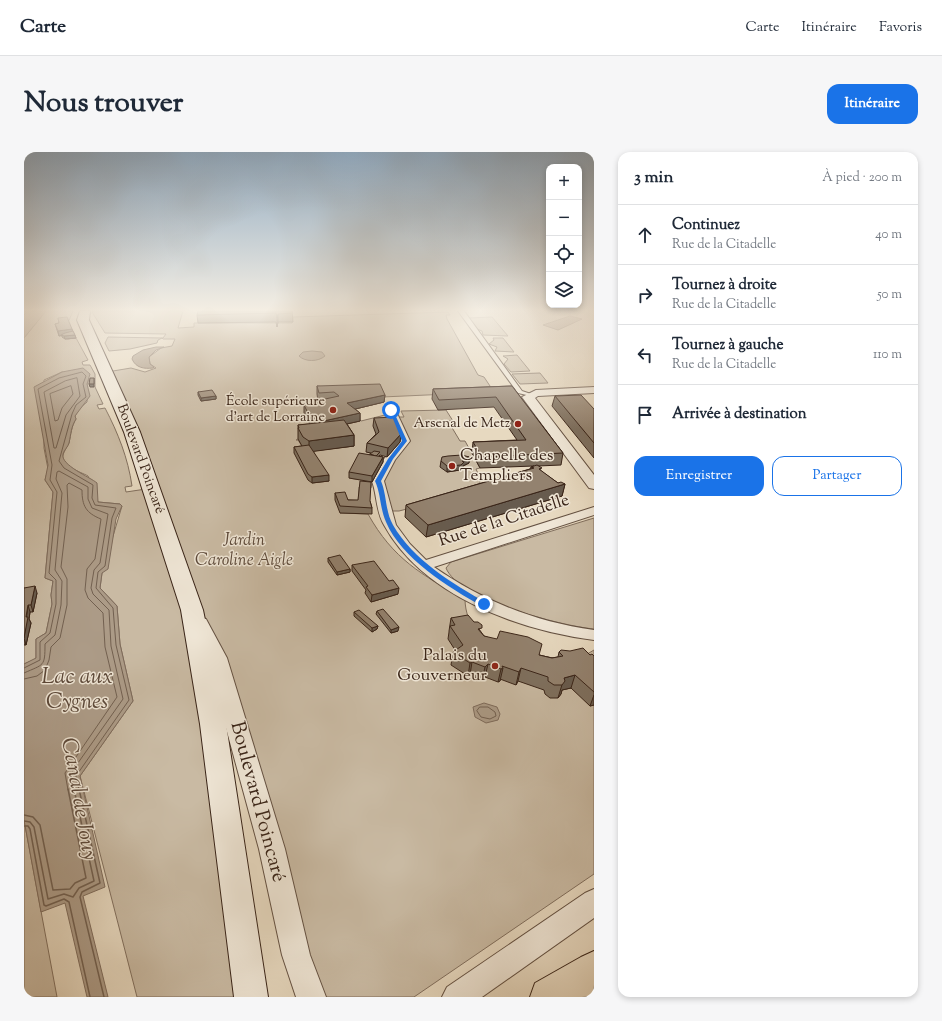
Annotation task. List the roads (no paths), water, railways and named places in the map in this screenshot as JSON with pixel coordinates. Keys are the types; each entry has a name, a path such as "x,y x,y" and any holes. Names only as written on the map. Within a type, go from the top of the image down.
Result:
{"highway":[{"path":"549,997 594,970"},
{"path":"588,997 594,994"}],"main road":[{"name":"Boulevard Poincaré","path":"97,350 132,432 192,610 219,762 251,997"}],"street":[{"path":"491,350 516,384 520,392 529,395 536,393 594,390"},
{"path":"529,395 528,397 533,406 594,485"},
{"name":"Rue de la Citadelle","path":"390,409 405,441 390,459 378,481 381,488 384,509 390,524 401,542 425,565 456,589 506,614 565,632 594,635"},
{"name":"Rue de la Citadelle","path":"425,565 594,511"},
{"name":"Boulevard Poincaré","path":"192,610 217,658 272,849 296,955 311,997"},
{"path":"457,997 594,902"}],"water":[{"path":"142,350 156,350 149,357 150,364 154,367 146,368 138,366 132,359 133,356"},
{"path":"303,352 322,352 325,356 312,360 299,356"},
{"name":"Lac aux Cygnes","path":"83,368 90,374 87,384 90,396 75,416 76,419 68,444 63,454 63,458 76,470 97,483 98,502 120,504 122,506 116,519 108,569 102,573 100,588 117,606 120,644 133,701 80,776 105,887 83,896 108,997 87,997 65,903 41,912 24,820 24,664 36,658 36,639 46,633 52,604 51,595 53,581 45,578 53,492 45,480 48,465 34,387 62,372"},
{"path":"484,703 497,707 500,714 498,720 486,723 475,717 473,707"}],"place":[{"name":"École supérieure d'art de Lorraine","path":"333,410"},
{"name":"Arsenal de Metz","path":"518,424"},
{"name":"Chapelle des Templiers","path":"452,466"},
{"name":"Palais du Gouverneur","path":"495,666"}],"park label":[{"name":"Jardin Caroline Aigle","path":"244,551"}],"water label":[{"name":"Canal de Jouy","path":"78,799"}]}
